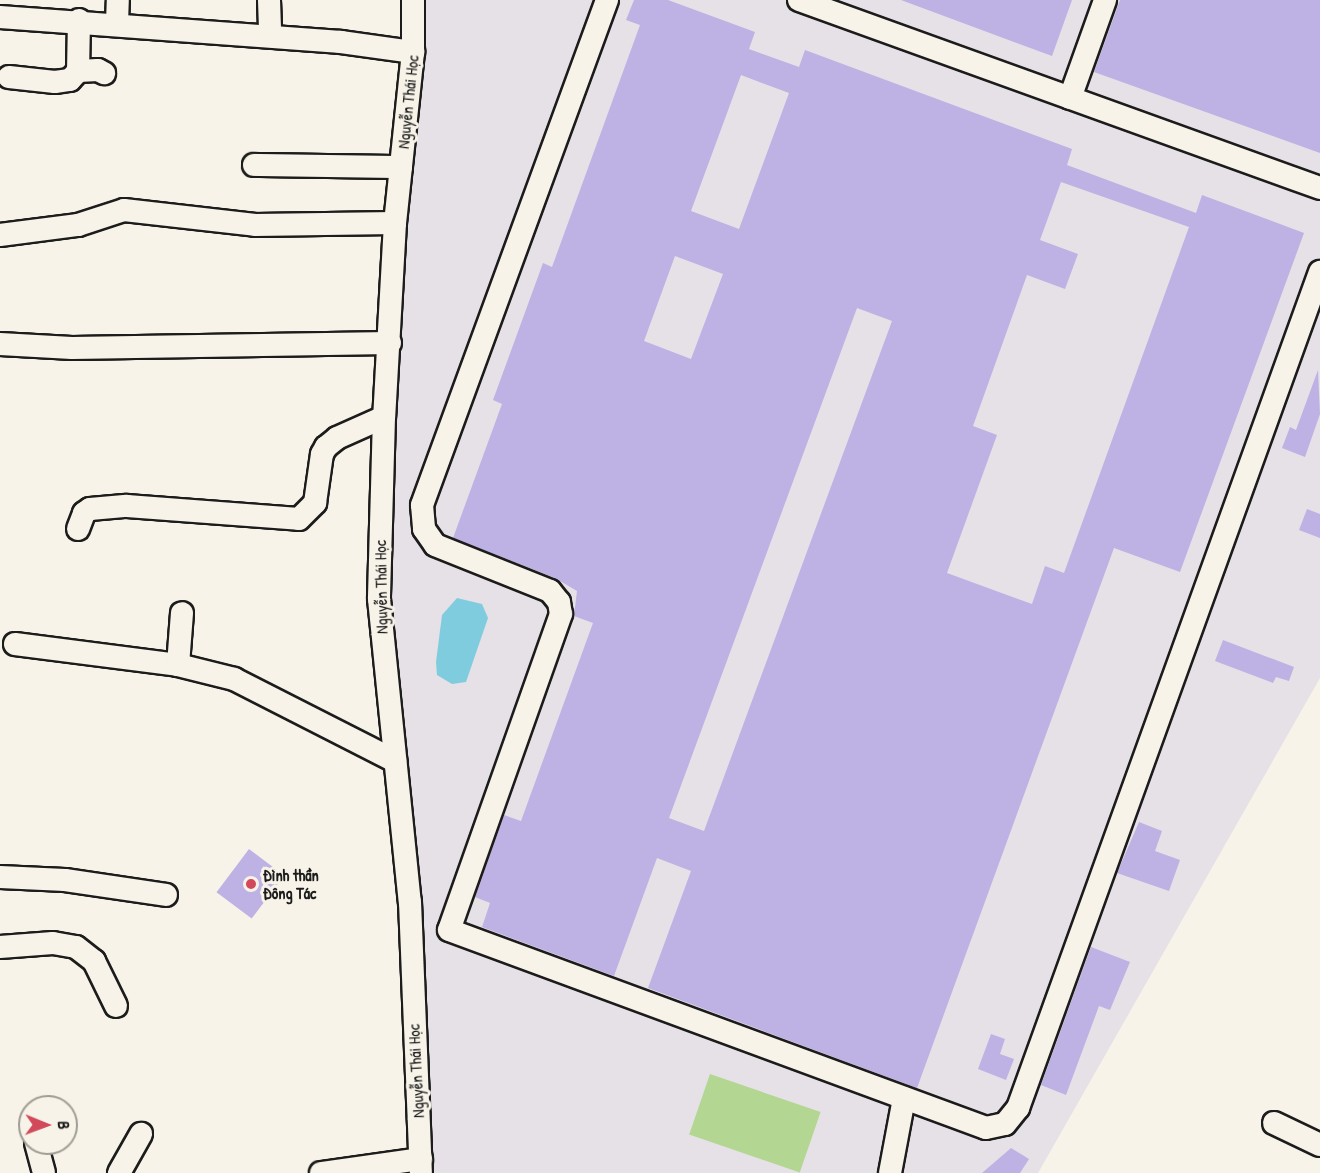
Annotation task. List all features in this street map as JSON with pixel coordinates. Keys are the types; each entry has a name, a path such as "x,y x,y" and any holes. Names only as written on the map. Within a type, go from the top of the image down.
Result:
{"street":[{"path":"117,23 118,0"},
{"path":"269,0 270,36"},
{"name":"Nguyễn Thái Học","path":"413,0 413,52 395,223 390,344 384,417 379,599 410,902 421,1166"},
{"path":"607,0 422,505 424,529 435,545 550,591 559,602 561,614 448,930 986,1128 1005,1124 1015,1114 1320,272"},
{"path":"799,0 831,5 1070,98 1320,189"},
{"path":"1070,98 1105,0"},
{"path":"0,17 44,9 78,20 270,36 413,52"},
{"path":"9,77 55,82 70,80 78,71 78,20"},
{"path":"78,71 104,73"},
{"path":"254,165 401,167"},
{"path":"0,236 78,225 124,210 255,225 395,223"},
{"path":"0,344 72,348 390,344"},
{"path":"78,529 84,513 90,509 127,506 299,519 308,515 315,503 322,454 326,447 337,438 384,417"},
{"path":"178,666 182,613"},
{"path":"15,644 178,666 234,679 395,761"},
{"path":"0,877 65,880 166,895"},
{"path":"0,947 53,943 76,947 94,961 117,1006"},
{"path":"890,1173 904,1098"},
{"path":"1274,1123 1320,1145"},
{"path":"119,1173 141,1134"},
{"path":"39,1155 44,1173"},
{"path":"321,1173 421,1166"}],"shaded area":[{"path":"422,0 1320,0 1320,678 1038,1173 434,1173 420,900 384,595"}],"green space":[{"path":"710,1074 821,1112 800,1173 689,1135"}],"water":[{"path":"457,598 482,604 488,618 466,682 452,684 437,675 436,662 442,615"}],"building":[{"path":"634,0 668,0 755,32 749,49 799,67 805,50 1072,149 1067,165 1196,213 1202,195 1304,233 1180,572 1114,548 917,1088 648,988 691,871 657,858 614,976 482,927 490,903 475,897 504,815 521,821 593,623 574,616 577,591 555,578 453,538 502,404 493,400 543,263 552,267 640,25 626,20","holes":["741,75 789,93 739,229 691,211","1061,182 1189,227 1064,573 1045,566 1032,604 947,573 997,435 973,426 1027,275 1065,289 1078,254 1040,240","675,256 723,274 691,359 644,341","857,308 892,321 704,831 669,818"]},
{"path":"901,0 1072,0 1052,56"},
{"path":"1120,0 1320,0 1320,153 1094,72"},
{"path":"1318,370 1320,414 1305,457 1282,448 1290,427 1296,430"},
{"path":"1307,509 1320,514 1320,538 1299,530"},
{"path":"1223,640 1294,667 1289,681 1276,677 1273,683 1215,661"},
{"path":"1139,822 1162,831 1155,851 1180,860 1169,891 1117,873"},
{"name":"Đình thần Đông Tác","path":"249,849 284,875 252,919 217,892"},
{"path":"1091,947 1130,962 1110,1010 1099,1006 1066,1095 1041,1085"},
{"path":"991,1034 1005,1039 1000,1054 1014,1059 1006,1080 978,1069"},
{"path":"1011,1148 1029,1159 1020,1173 982,1173"}],"place":[{"name":"Đình thần Đông Tác","path":"251,884"}]}
